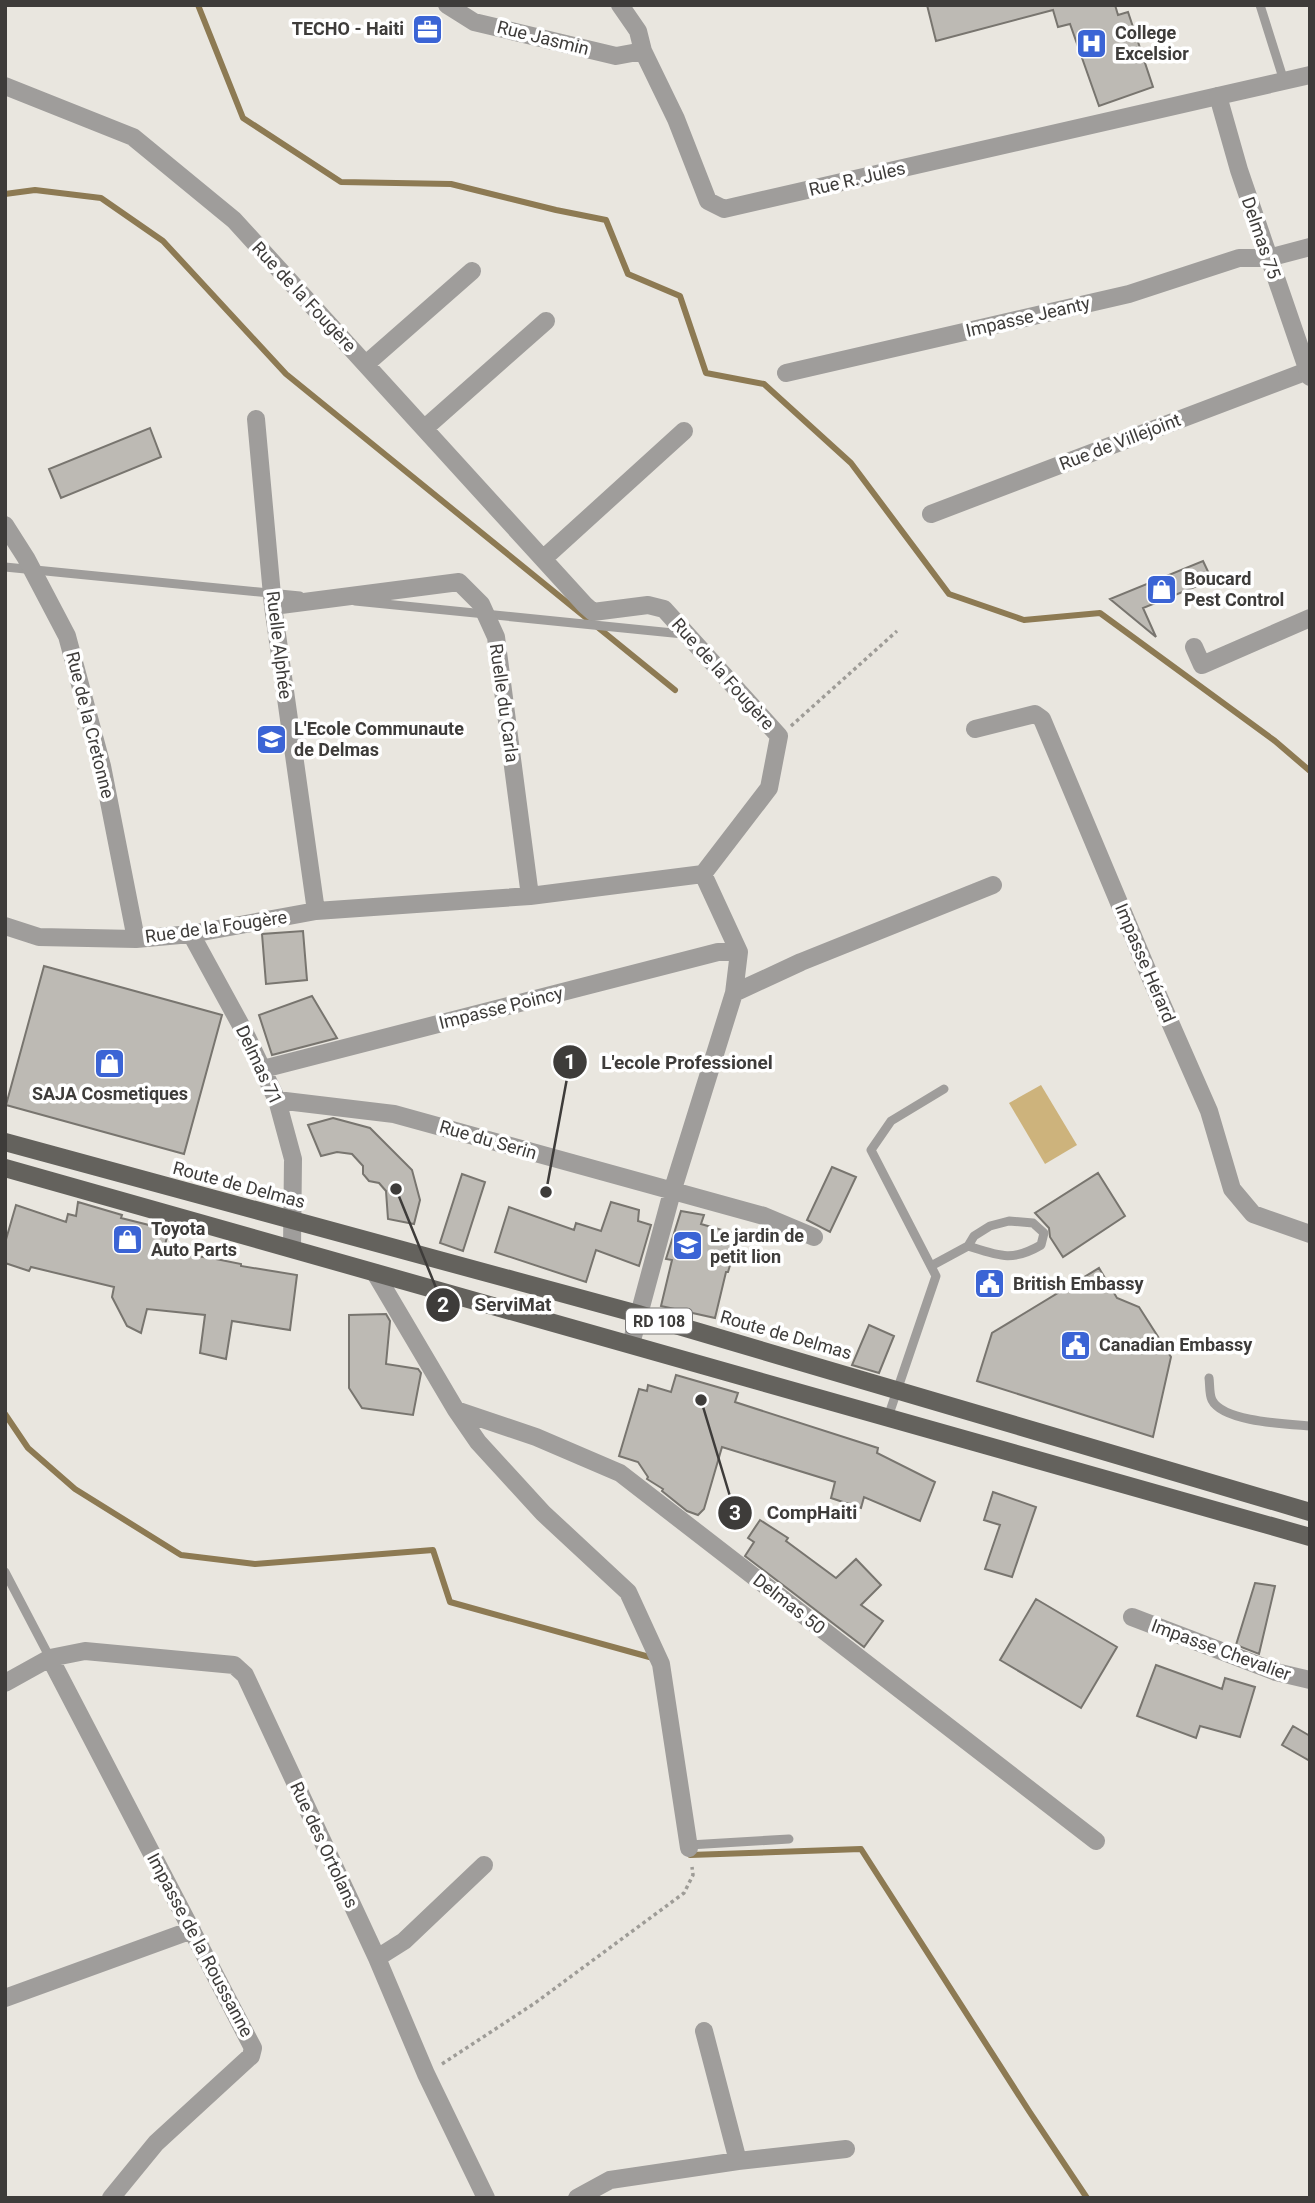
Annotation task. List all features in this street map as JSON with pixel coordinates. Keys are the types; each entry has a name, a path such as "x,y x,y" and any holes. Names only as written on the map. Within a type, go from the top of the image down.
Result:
{"main road":[{"name":"Route de Delmas","path":"5,1142 638,1314 1310,1512"},
{"name":"RD 108","path":"5,1168 1310,1537"}],"street":[{"name":"Rue Jasmin","path":"447,5 474,22 617,56 643,51"},
{"name":"Rue R. Jules","path":"620,5 638,31 643,51 676,119 708,201 724,209 1310,75"},
{"name":"Rue de la Fougère","path":"5,86 133,137 234,220 593,612 648,605 664,609 779,736 769,788 703,874 530,897 316,911 191,934 136,939 39,937 5,926"},
{"name":"Delmas 75","path":"1218,96 1239,170 1309,373"},
{"name":"Impasse Jeanty","path":"786,373 1129,294 1239,258 1268,258 1310,247"},
{"path":"366,364 472,271"},
{"path":"425,428 546,321"},
{"name":"Rue de Villejoint","path":"931,514 1309,373"},
{"name":"Ruelle Alphée","path":"256,419 273,606 316,911"},
{"path":"543,559 684,431"},
{"name":"Rue de la Cretonne","path":"5,525 26,558 67,636 102,766 136,939"},
{"name":"Ruelle du Carla","path":"273,606 459,582 481,604 496,637 530,897"},
{"path":"1194,647 1202,665 1310,618"},
{"name":"Impasse Hérard","path":"975,729 1034,714 1042,719 1209,1111 1232,1189 1253,1214 1310,1234"},
{"path":"631,1344 672,1192 734,993 739,952 703,874"},
{"path":"734,993 802,962 993,885"},
{"name":"Delmas 71","path":"191,934 277,1100 293,1159 292,1248"},
{"name":"Impasse Poincy","path":"263,1069 718,952 739,952"},
{"name":"Rue du Serin","path":"277,1100 394,1114 764,1216 814,1237"},
{"path":"375,1273 456,1410 478,1442 543,1513 628,1592 661,1664 689,1847"},
{"name":"Delmas 50","path":"456,1410 536,1437 620,1473 1096,1841"},
{"name":"Impasse Chevalier","path":"1132,1617 1276,1672 1310,1681"},
{"name":"Rue des Ortolans","path":"5,1683 50,1658 85,1651 234,1665 246,1675 377,1958 426,2074 486,2198"},
{"name":"Impasse de la Roussanne","path":"50,1658 253,2048 251,2056 156,2143 111,2198"},
{"path":"377,1958 404,1941 484,1865"},
{"path":"5,1998 192,1930"},
{"path":"704,2031 738,2161"},
{"path":"577,2198 610,2180 738,2161 846,2149"}],"lane":[{"path":"1260,5 1284,81"},
{"path":"5,567 687,634"},
{"path":"888,1418 936,1276 872,1150 891,1121 944,1089"},
{"path":"931,1266 968,1246 974,1236 990,1226 1009,1222 1033,1223 1044,1233 1041,1245 1014,1257 968,1246"},
{"path":"1209,1378 1212,1400 1222,1410 1272,1423 1310,1426"},
{"path":"5,1572 50,1658"},
{"path":"689,1847 789,1839"}],"path":[{"path":"779,736 897,631"},
{"path":"426,2074 535,2003 684,1893 693,1875"}],"shaded area":[{"path":"1041,1085 1077,1145 1045,1164 1009,1103"}],"building":[{"path":"927,5 1115,5 1118,15 1128,12 1153,87 1099,106 1070,24 1058,27 1053,10 936,41"},
{"path":"150,428 161,457 61,498 49,469"},
{"name":"Boucard Pest Control","path":"1203,561 1212,580 1143,608 1156,637 1110,599"},
{"path":"303,931 307,980 266,984 262,934"},
{"path":"44,966 222,1015 184,1154 6,1105"},
{"path":"312,996 337,1038 272,1055 259,1015"},
{"path":"333,1118 370,1128 412,1170 420,1200 414,1224 388,1219 386,1191 379,1183 369,1181 363,1174 363,1166 352,1154 337,1152 321,1156 308,1125"},
{"path":"832,1167 856,1177 830,1232 807,1220"},
{"path":"1098,1173 1125,1216 1063,1257 1050,1237 1049,1228 1035,1213"},
{"path":"462,1174 485,1182 463,1251 440,1243"},
{"path":"78,1202 122,1215 121,1218 169,1230 163,1252 211,1258 297,1275 290,1330 232,1321 226,1359 200,1353 205,1315 147,1309 141,1333 127,1326 112,1297 114,1287 31,1267 29,1271 5,1263 5,1243 16,1205 66,1222 68,1214 76,1216"},
{"path":"611,1202 639,1210 638,1221 651,1225 639,1266 596,1250 586,1282 495,1252 509,1207 574,1230 576,1223 601,1231"},
{"path":"681,1211 704,1215 701,1224 739,1235 726,1272 715,1318 661,1306 672,1260 666,1259"},
{"name":"Canadian Embassy","path":"1099,1268 1117,1298 1139,1307 1171,1357 1153,1437 977,1381 992,1333"},
{"path":"386,1314 390,1321 386,1364 418,1369 421,1373 413,1415 362,1408 349,1388 349,1315"},
{"path":"869,1325 894,1336 879,1373 852,1365"},
{"path":"676,1375 738,1393 735,1402 878,1448 877,1453 935,1482 920,1521 864,1497 861,1508 831,1498 835,1482 722,1447 704,1509 698,1515 687,1511 662,1491 663,1489 647,1479 638,1462 619,1456 639,1389 647,1391 648,1385 671,1392"},
{"path":"993,1492 1036,1507 1012,1577 985,1569 1000,1525 984,1520"},
{"path":"760,1520 788,1538 786,1541 836,1578 856,1559 881,1585 861,1605 883,1621 864,1647 745,1556 754,1542 748,1538"},
{"path":"1255,1583 1275,1586 1259,1654 1236,1645"},
{"path":"1036,1599 1117,1647 1081,1708 1000,1660"},
{"path":"1156,1665 1222,1689 1225,1678 1255,1687 1240,1737 1200,1726 1196,1738 1137,1716"},
{"path":"1293,1726 1310,1736 1310,1761 1282,1745"}],"waterway":[{"path":"198,5 243,118 341,182 451,184 606,220 628,274 680,296 706,373 764,384 851,463 949,594 1024,620 1100,613 1275,741 1310,771"},
{"path":"5,194 35,190 101,198 163,241 286,374 675,690"},
{"path":"5,1414 28,1448 75,1489 181,1555 255,1564 433,1550 450,1602 653,1658"},
{"path":"689,1853 861,1849 1087,2198"}],"place":[{"name":"TECHO - Haiti","path":"427,29"},
{"name":"College Excelsior","path":"1092,43"},
{"name":"Boucard Pest Control","path":"1161,589"},
{"name":"L'Ecole Communaute de Delmas","path":"271,739"},
{"name":"SAJA Cosmetiques","path":"110,1063"},
{"name":"ServiMat","path":"396,1189"},
{"name":"L'ecole Professionel","path":"546,1192"},
{"name":"Toyota Auto Parts","path":"128,1239"},
{"name":"Le jardin de petit lion","path":"687,1246"},
{"name":"British Embassy","path":"990,1284"},
{"name":"Canadian Embassy","path":"1076,1345"},
{"name":"CompHaiti","path":"701,1400"}]}
